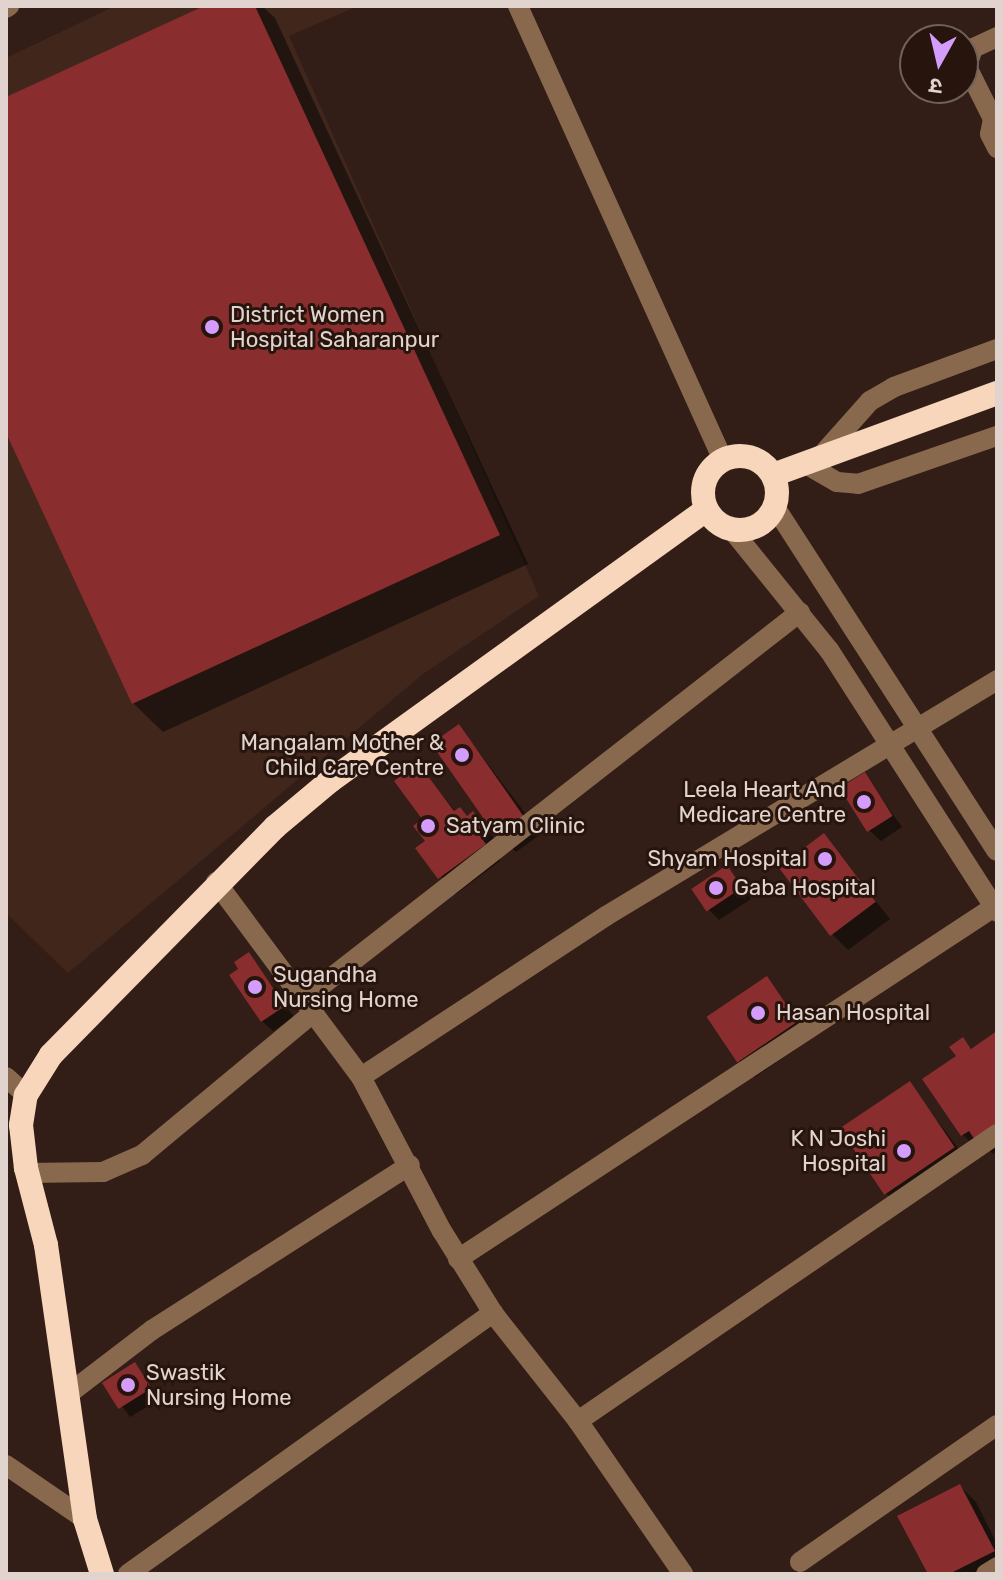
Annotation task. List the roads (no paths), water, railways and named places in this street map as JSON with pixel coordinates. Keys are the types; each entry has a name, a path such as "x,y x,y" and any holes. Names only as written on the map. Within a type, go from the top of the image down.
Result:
{"highway":[{"path":"773,475 997,393"},
{"path":"723,459 756,459 773,475 775,507 762,523 732,530 706,510 703,486 723,459"},
{"path":"102,1574 85,1519 46,1245 28,1173 21,1125 26,1095 51,1055 216,882 330,781 706,510"}],"street":[{"path":"518,6 723,459"},
{"path":"997,37 967,55 967,67 995,119 990,134 997,148"},
{"path":"997,349 894,387 870,401 813,459 837,482 858,484 997,436"},
{"path":"775,507 916,730 997,851"},
{"path":"458,1259 996,910 800,612 732,530"},
{"path":"28,1173 103,1172 142,1155 309,1005 800,612"},
{"path":"361,1077 606,916 892,748 997,680"},
{"path":"216,882 361,1077 458,1259 493,1313 578,1421 683,1574"},
{"path":"6,1077 26,1095"},
{"path":"578,1421 997,1134"},
{"path":"67,1395 152,1330 410,1165"},
{"path":"128,1574 493,1313"},
{"path":"800,1562 997,1425"},
{"path":"6,1465 85,1519"},
{"path":"986,1574 997,1567"}],"place":[{"name":"District Women Hospital Saharanpur","path":"212,327"},
{"name":"Mangalam Mother & Child Care Centre","path":"462,755"},
{"name":"Leela Heart And Medicare Centre","path":"864,802"},
{"name":"Satyam Clinic","path":"428,826"},
{"name":"Shyam Hospital","path":"825,859"},
{"name":"Gaba Hospital","path":"716,888"},
{"name":"Sugandha Nursing Home","path":"255,987"},
{"name":"Hasan Hospital","path":"758,1013"},
{"name":"K N Joshi Hospital","path":"904,1151"},
{"name":"Swastik Nursing Home","path":"128,1385"}]}
